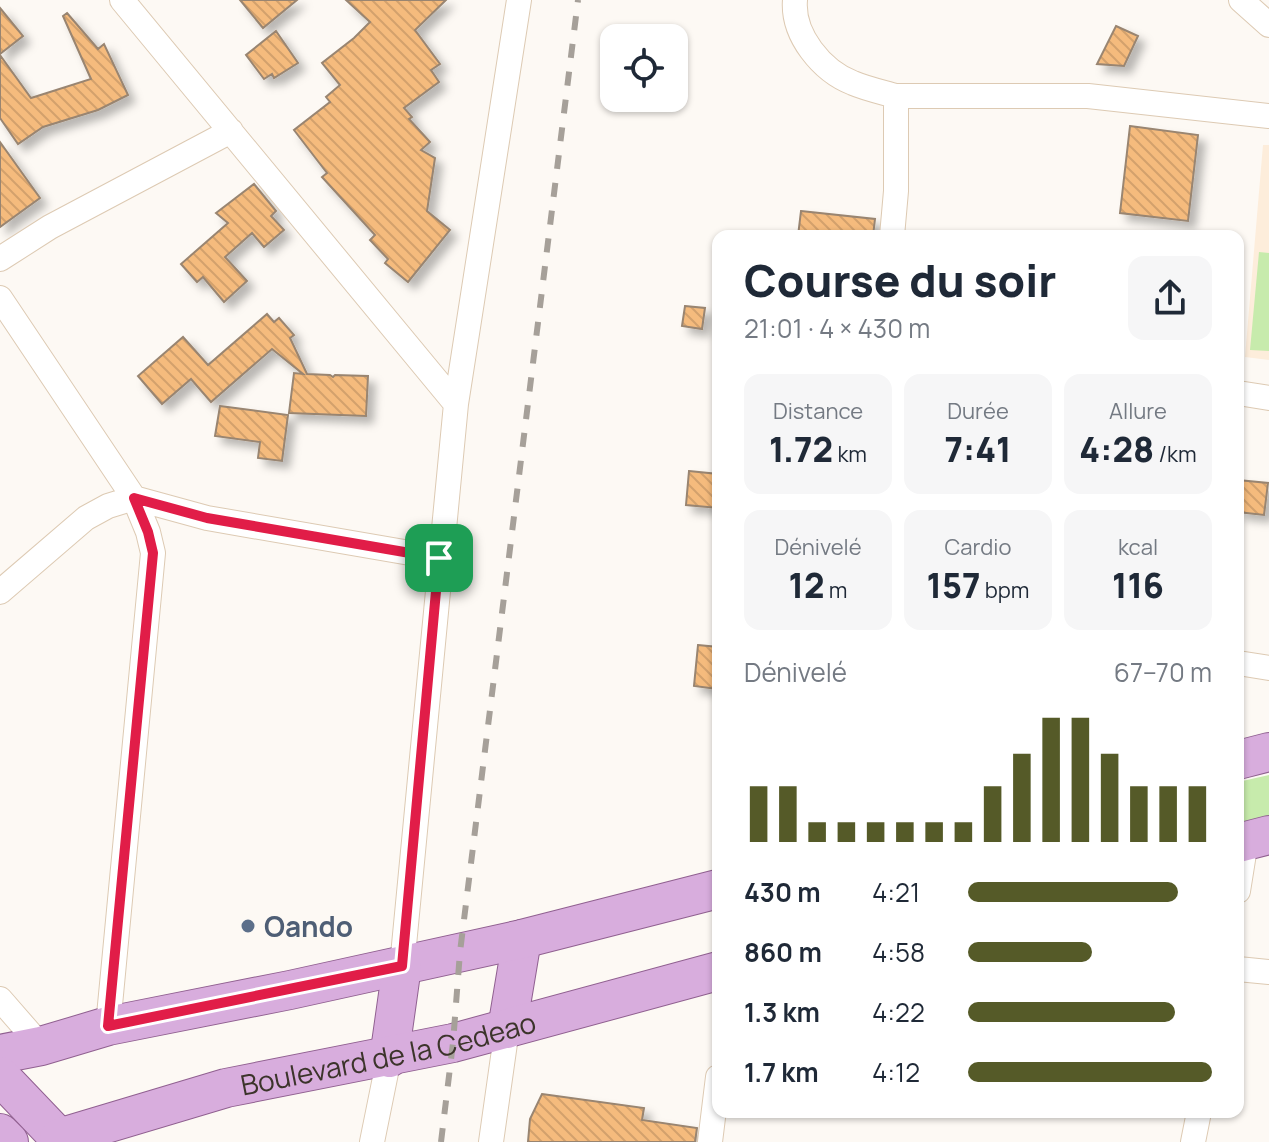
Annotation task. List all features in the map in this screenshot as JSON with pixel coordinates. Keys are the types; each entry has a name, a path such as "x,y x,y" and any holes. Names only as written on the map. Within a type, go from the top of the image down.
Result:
{"main road":[{"path":"1244,758 1269,752"},
{"path":"0,1054 41,1046 108,1026 522,939 712,891"},
{"path":"507,1029 522,939"},
{"path":"389,1058 402,966"},
{"name":"Boulevard de la Cedeao","path":"61,1140 226,1088 389,1058 712,973"},
{"path":"0,1076 61,1140"},
{"path":"0,1108 21,1113 61,1140"},
{"path":"0,1133 9,1142"}],"street":[{"path":"122,0 456,404"},
{"path":"402,966 456,404 519,0"},
{"path":"795,0 799,33 826,66 851,83 896,96 1088,96 1269,116"},
{"path":"1241,0 1269,25"},
{"path":"893,230 896,191 896,96"},
{"path":"0,259 50,227 231,131"},
{"path":"0,298 134,498 153,553 108,1026"},
{"path":"1244,394 1269,398"},
{"path":"0,592 86,518 108,506 134,498 207,518 439,558"},
{"path":"1244,664 1269,668"},
{"path":"1244,867 1251,840"},
{"path":"1244,970 1269,972"},
{"path":"0,999 41,1046"},
{"path":"491,1142 507,1029"},
{"path":"372,1142 389,1058"},
{"path":"710,1142 713,1118"},
{"path":"1193,1142 1198,1118"}],"shaded area":[{"path":"1263,145 1269,145 1269,360 1245,357"}],"green space":[{"path":"1259,252 1269,253 1269,351 1250,350"},
{"path":"1269,775 1269,817 1244,823 1244,781"}],"building":[{"path":"240,0 297,0 263,28"},
{"path":"346,0 446,0 415,30 440,64 431,70 439,82 404,108 412,117 409,119 430,142 421,150 435,158 427,211 450,230 408,282 385,263 388,259 370,240 375,235 322,177 327,173 294,130 330,102 326,97 340,85 322,63 370,22"},
{"path":"0,8 23,36 0,54"},
{"path":"67,13 98,49 104,44 128,95 98,110 43,127 18,144 0,118 0,55 31,98 91,79 63,16"},
{"path":"1116,26 1138,36 1124,66 1097,64"},
{"path":"276,31 298,63 274,78 272,74 264,79 246,55"},
{"path":"1130,126 1198,135 1188,221 1120,213"},
{"path":"0,142 40,198 0,227"},
{"path":"254,184 276,211 271,216 284,230 264,247 252,233 225,257 247,281 224,302 203,277 197,282 181,264 228,223 216,213"},
{"path":"801,211 875,219 874,230 799,230"},
{"path":"685,306 705,308 702,329 682,326"},
{"path":"267,314 274,322 279,318 294,335 290,338 307,374 368,376 366,416 289,413 294,373 303,374 272,349 211,402 191,379 162,404 138,376 183,337 208,365"},
{"path":"220,406 288,415 282,461 258,458 260,442 215,436"},
{"path":"689,471 712,473 712,507 686,505"},
{"path":"1244,481 1268,483 1264,515 1244,513"},
{"path":"698,645 712,646 712,688 694,686"},
{"path":"542,1094 644,1108 642,1120 697,1128 695,1142 528,1142 530,1119"}],"railway":[{"path":"441,1142 460,952 578,0"}],"place":[{"name":"Oando","path":"248,926"}],"route":[{"path":"134,498 207,518 439,558 402,966 108,1026 153,553 134,498"}]}
